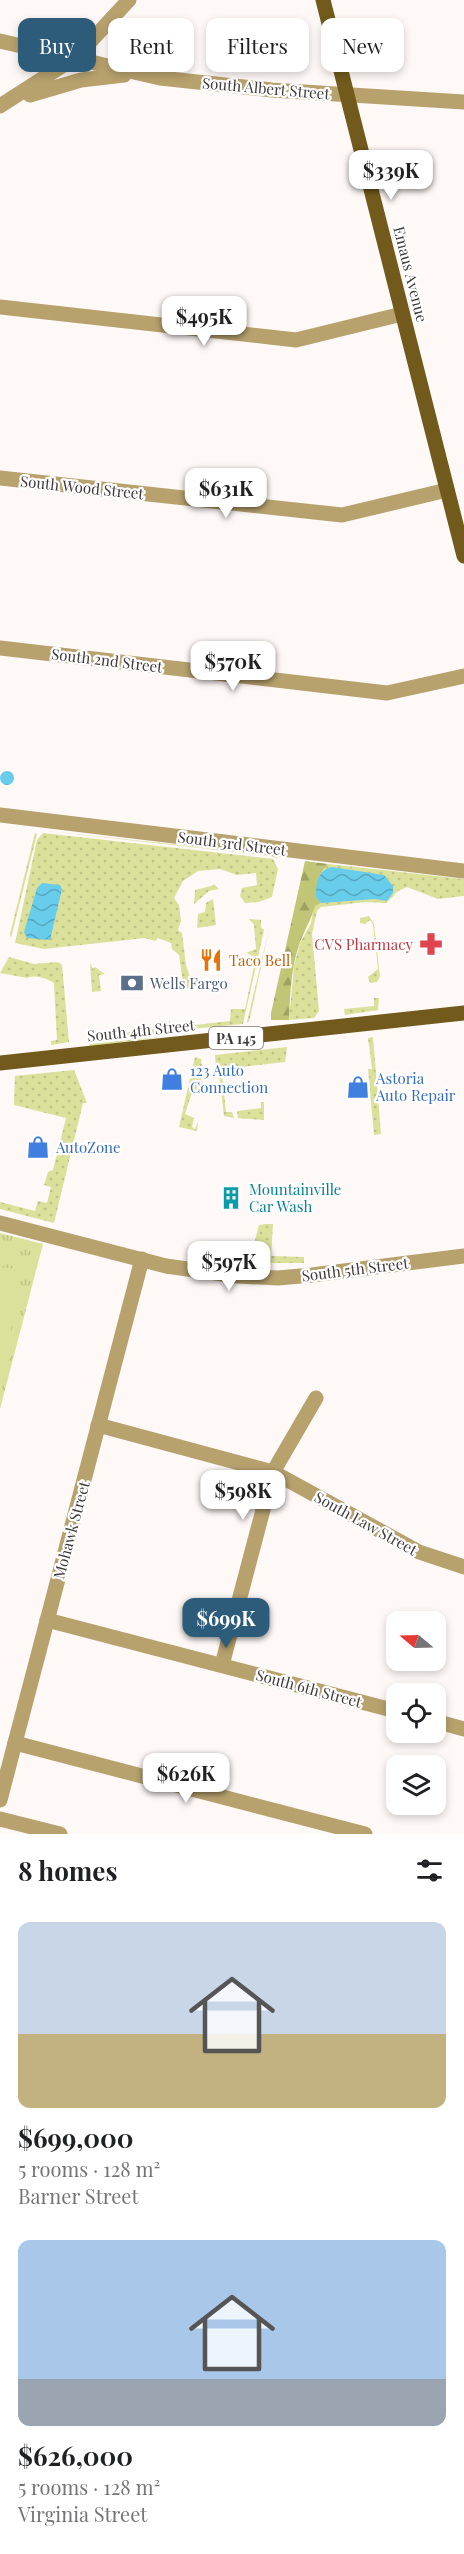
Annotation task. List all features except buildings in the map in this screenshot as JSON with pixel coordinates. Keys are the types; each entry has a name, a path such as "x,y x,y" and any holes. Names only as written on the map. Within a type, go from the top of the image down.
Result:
{"main road":[{"name":"Emaus Avenue","path":"323,0 464,556"},
{"name":"South 4th Street","path":"0,1064 464,1013"}],"street":[{"path":"96,35 129,0"},
{"name":"South Albert Street","path":"0,41 18,45"},
{"name":"South Albert Street","path":"96,62 143,75 348,96 464,102"},
{"path":"0,107 53,72"},
{"path":"0,107 60,85 103,76 143,75"},
{"path":"0,307 296,340 402,314"},
{"name":"South Wood Street","path":"0,478 342,516 447,490"},
{"name":"South 2nd Street","path":"0,648 387,693 464,676"},
{"name":"South 3rd Street","path":"0,816 464,871"},
{"name":"South 5th Street","path":"0,1223 202,1273 278,1278 464,1256"},
{"name":"Mohawk Street","path":"0,1800 142,1259"},
{"path":"222,1665 273,1472 316,1398"},
{"name":"South Law Street","path":"98,1425 273,1472 419,1552 464,1567"},
{"name":"South 6th Street","path":"47,1620 386,1708"},
{"path":"446,1724 464,1729"},
{"path":"15,1743 365,1834"},
{"path":"0,1819 60,1834"}],"green space":[{"path":"39,830 274,855 279,859 271,856"},
{"path":"35,833 37,834 11,938 10,934"},
{"path":"43,833 273,859 278,869 272,897 259,902 245,903 240,896 242,888 257,885 256,873 237,875 220,869 198,871 183,881 174,898 179,905 181,921 178,930 182,933 186,965 193,986 184,990 179,955 172,949 171,943 158,938 155,941 145,938 44,949 15,943 37,840"},
{"path":"305,861 328,864 320,874 316,897 321,903 315,906 296,954 291,982 289,1020 271,1020 271,1013"},
{"path":"328,864 464,879 464,896 438,899 407,887 398,891 386,903 365,902 321,907 317,911 312,934 319,1011 314,1018 289,1020 294,966 300,943 311,923 320,874"},
{"path":"215,885 219,889 209,891 194,904 195,890"},
{"path":"213,899 216,925 197,928 198,914 205,912 206,903"},
{"path":"369,916 374,924 380,977 377,982 370,983 368,977 378,969 373,925 370,920 365,924 360,923 360,918"},
{"path":"249,919 261,920 261,927 264,930 243,1024 190,1029 187,1021 195,1021 196,1025 230,1021 231,1009 245,1009 256,957 246,953 256,949 254,925"},
{"path":"269,929 250,1018 248,1023 247,1022"},
{"path":"9,957 34,964 58,962 62,965 69,1042 51,1045 51,1041 57,1040 54,983 37,977 28,978 0,973"},
{"path":"90,963 93,969 95,967 105,974 99,975 101,991 92,992"},
{"path":"374,998 379,998 378,1010 345,1015 344,1009 374,1006"},
{"path":"169,1019 172,1032 89,1041 88,1026 91,1036 169,1028"},
{"path":"170,1036 90,1046 89,1045 90,1044"},
{"path":"373,1037 381,1134 374,1135 368,1069 372,1069 368,1038"},
{"path":"287,1047 285,1062 216,1070 215,1055"},
{"path":"195,1057 201,1059 203,1078 201,1091 192,1092 185,1114 194,1118 192,1127 195,1129 198,1121 197,1131 179,1127"},
{"path":"242,1069 242,1072 222,1074 226,1112 232,1112 234,1118 224,1116 219,1072"},
{"path":"74,1070 87,1103 83,1103 54,1223 0,1209 0,1202 35,1211 38,1201 47,1203 51,1187 44,1185 48,1172 53,1170 66,1118 14,1105 15,1076"},
{"path":"261,1102 264,1102 264,1120 238,1118 237,1111 261,1108"},
{"path":"273,1224 271,1256 304,1257 304,1263 249,1263 259,1225"},
{"path":"0,1233 43,1244 0,1409"},
{"path":"0,1267 23,1270 7,1349 11,1350 5,1372 0,1376"}],"water":[{"path":"4,771 10,771 14,778 10,785 4,785 0,781 0,775"},
{"path":"332,867 384,875 393,886 393,893 387,901 375,899 321,903 316,897 318,878 323,871"},
{"path":"42,883 60,885 62,889 50,940 27,938 24,932 37,888"}],"place":[{"name":"CVS Pharmacy","path":"431,944"},
{"name":"Taco Bell","path":"211,960"},
{"name":"Wells Fargo","path":"132,983"},
{"name":"123 Auto Connection","path":"172,1079"},
{"name":"Astoria Auto Repair","path":"358,1087"},
{"name":"AutoZone","path":"38,1147"},
{"name":"Mountainville Car Wash","path":"231,1198"}]}
